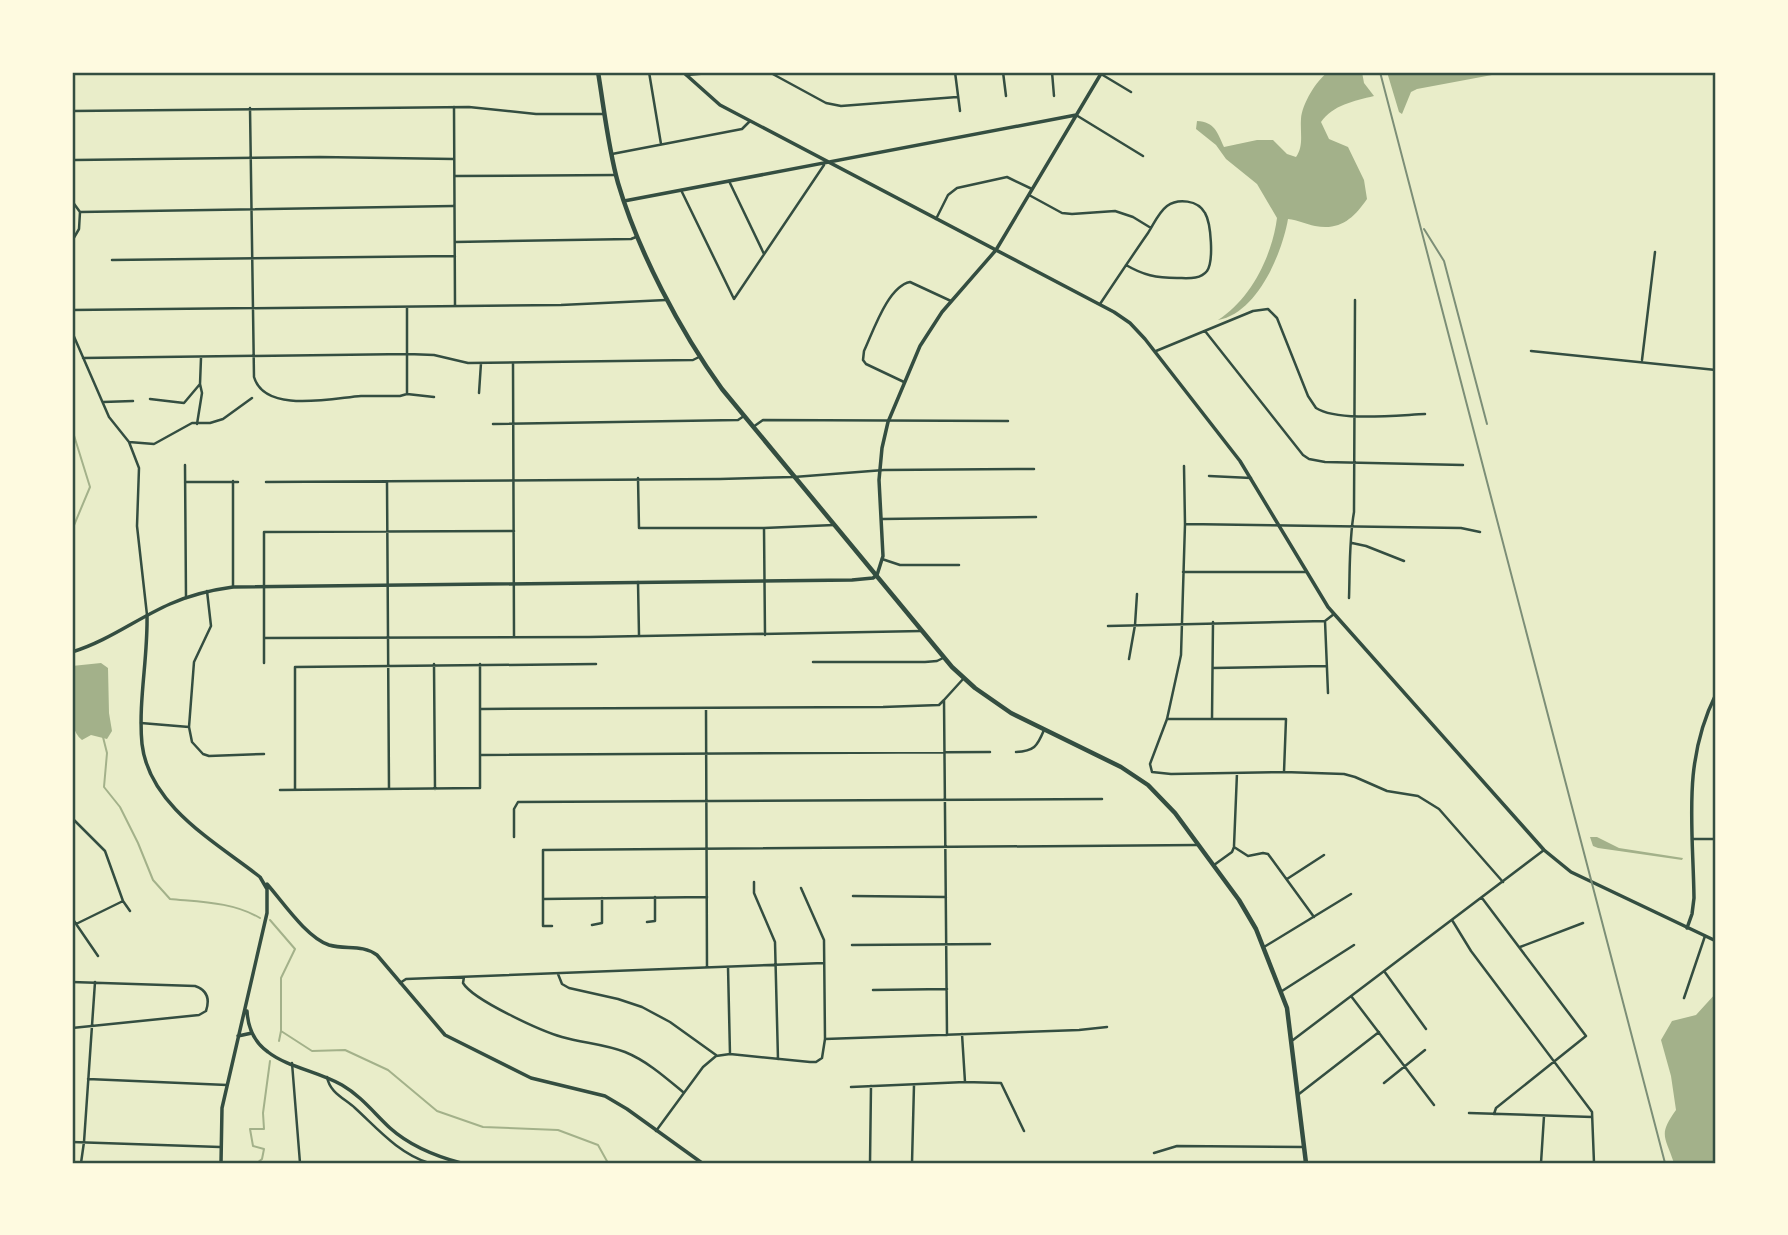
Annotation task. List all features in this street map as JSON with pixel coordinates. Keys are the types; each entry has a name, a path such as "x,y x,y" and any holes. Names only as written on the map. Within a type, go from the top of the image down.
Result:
{"main road":[{"path":"598,72 616,175 638,236 699,357 744,416 922,632 964,678 1005,709 1121,767 1144,782 1168,805 1239,900 1264,947 1287,1008 1306,1163"},
{"path":"685,73 708,96 750,121 1100,304 1130,323 1155,351 1251,478 1334,614 1544,850 1562,867 1580,877 1716,942"},
{"path":"72,652 108,638 186,598 233,587 864,580 877,575 883,559 880,470 888,422 904,382 929,331 951,301 996,250 1101,73"},
{"path":"624,201 1076,115"},
{"path":"147,616 141,723 143,747 158,785 198,832 262,879 318,939 336,947 370,950 377,955 446,1034 531,1078 605,1096 702,1163"},
{"path":"1687,928 1693,907 1692,778 1696,747 1704,719 1716,694"},
{"path":"262,879 267,891 267,913"},
{"path":"221,1163 222,1113 227,1085 269,903 277,895"},
{"path":"247,1002 247,1019 252,1033 268,1052 327,1077 352,1092 388,1127 407,1141 436,1156 461,1163"},
{"path":"238,1036 252,1033"}],"street":[{"path":"649,72 661,145"},
{"path":"685,73 722,72"},
{"path":"769,72 826,103 841,106 957,97"},
{"path":"955,72 960,111"},
{"path":"1003,72 1006,96"},
{"path":"1052,72 1054,96"},
{"path":"1101,73 1131,92"},
{"path":"454,107 455,306"},
{"path":"72,111 454,107 536,114 605,114"},
{"path":"250,108 254,377 257,387 271,397 293,401 407,394 434,397"},
{"path":"1076,115 1143,156"},
{"path":"612,154 741,129 750,121"},
{"path":"75,160 454,159"},
{"path":"681,190 734,299 827,162"},
{"path":"454,176 616,175"},
{"path":"936,219 948,195 957,188 1007,177 1032,189"},
{"path":"729,181 764,255"},
{"path":"1029,194 1062,213 1115,211 1133,217 1151,228"},
{"path":"72,201 80,212 79,229 72,241"},
{"path":"1100,304 1161,212 1172,204 1184,202 1201,208 1206,215 1211,259 1206,272 1192,278 1155,278 1143,275 1126,265"},
{"path":"80,212 453,206"},
{"path":"455,242 631,239 638,236"},
{"path":"1642,362 1655,252"},
{"path":"112,260 455,256"},
{"path":"904,382 866,364 863,360 864,351 889,299 899,286 910,282 951,301"},
{"path":"72,310 407,307 636,303 668,300"},
{"path":"1349,598 1352,543 1350,526 1354,512 1354,300"},
{"path":"407,307 407,394"},
{"path":"1155,351 1253,311 1268,309 1277,317 1316,408 1327,414 1425,414"},
{"path":"1205,331 1303,455 1319,462 1463,465"},
{"path":"72,332 113,423 129,442 139,468 137,526 147,616"},
{"path":"1531,351 1716,370"},
{"path":"83,358 430,354 457,362 513,363 693,360 699,357"},
{"path":"197,424 202,393 201,356"},
{"path":"478,393 481,363"},
{"path":"513,363 514,636"},
{"path":"150,399 184,403 200,384"},
{"path":"129,442 158,443 192,424 223,419 252,398"},
{"path":"103,402 133,401"},
{"path":"493,424 738,420 744,416"},
{"path":"753,427 762,420 1008,421"},
{"path":"185,465 186,598"},
{"path":"1184,466 1183,624 1179,667 1167,719 1150,764 1152,772 1350,775 1380,789 1425,799 1439,809 1503,882"},
{"path":"267,482 794,477 880,470 1034,469"},
{"path":"1209,476 1251,478"},
{"path":"638,478 639,528 834,525"},
{"path":"185,482 235,482 233,587"},
{"path":"387,482 389,789"},
{"path":"881,519 1036,517"},
{"path":"1185,524 1461,528 1480,532"},
{"path":"764,528 765,635"},
{"path":"264,663 264,532 514,531"},
{"path":"1352,543 1405,561"},
{"path":"883,559 901,565 959,565"},
{"path":"1183,572 1306,572"},
{"path":"638,582 639,636"},
{"path":"207,591 211,626 194,662 189,727 192,743 209,756 264,754"},
{"path":"1129,659 1137,594"},
{"path":"1108,626 1325,621 1334,614"},
{"path":"1325,621 1328,694"},
{"path":"1212,719 1213,622"},
{"path":"265,638 922,632"},
{"path":"813,662 925,662 937,661 943,657"},
{"path":"434,664 435,789"},
{"path":"280,790 480,788 480,664"},
{"path":"295,790 295,667 596,664"},
{"path":"1213,668 1326,666"},
{"path":"481,709 939,705 964,678"},
{"path":"944,700 947,1035"},
{"path":"706,708 707,968"},
{"path":"1167,719 1286,719 1284,772"},
{"path":"141,723 189,727"},
{"path":"1016,752 1036,748 1044,730"},
{"path":"481,755 990,751"},
{"path":"1214,865 1232,852 1234,847 1237,773"},
{"path":"514,837 514,809 518,802 1102,799"},
{"path":"72,818 105,851 123,901 130,911"},
{"path":"1692,839 1716,839"},
{"path":"552,926 543,926 543,850 1199,845"},
{"path":"1234,847 1248,856 1268,854 1314,917"},
{"path":"1293,1040 1544,850"},
{"path":"1287,878 1324,855"},
{"path":"754,882 754,893 775,942 778,1059"},
{"path":"656,1131 710,1059 730,1054 816,1062 824,1055 822,933 801,888"},
{"path":"1264,947 1351,894"},
{"path":"853,896 946,897"},
{"path":"654,922 655,897"},
{"path":"543,899 707,897"},
{"path":"600,925 602,898"},
{"path":"1482,898 1586,1036 1496,1108 1494,1114"},
{"path":"76,924 123,901"},
{"path":"72,918 98,956"},
{"path":"1452,920 1471,951 1592,1112 1594,1163"},
{"path":"647,922 663,922"},
{"path":"1520,947 1583,923"},
{"path":"592,925 610,925"},
{"path":"1684,998 1705,936"},
{"path":"852,945 990,944"},
{"path":"1282,990 1354,945"},
{"path":"400,983 406,979 824,963"},
{"path":"728,967 730,1054"},
{"path":"1384,971 1426,1029"},
{"path":"558,974 562,984 569,988 628,1002 662,1017 717,1056"},
{"path":"464,977 468,990 494,1005 556,1035 626,1053 651,1067 684,1092"},
{"path":"72,982 195,986 207,996 205,1012 193,1016 72,1028"},
{"path":"81,1163 95,982"},
{"path":"873,990 947,989"},
{"path":"1351,996 1434,1105"},
{"path":"825,1039 1107,1027"},
{"path":"1298,1094 1379,1032"},
{"path":"962,1034 965,1082"},
{"path":"1384,1083 1425,1050"},
{"path":"292,1063 300,1163"},
{"path":"327,1077 333,1091 350,1103 381,1134 405,1152 429,1163"},
{"path":"88,1079 227,1085"},
{"path":"851,1087 1002,1083 1024,1131"},
{"path":"912,1163 914,1085"},
{"path":"870,1163 871,1086"},
{"path":"1469,1113 1593,1117"},
{"path":"1541,1163 1544,1116"},
{"path":"72,1142 220,1147"},
{"path":"1154,1153 1177,1146 1304,1147"}],"shaded area":[{"path":"1328,72 1362,72 1364,83 1374,96 1338,108 1321,122 1329,139 1348,147 1364,180 1367,199 1345,222 1332,227 1288,219 1280,249 1256,294 1232,315 1218,320 1250,289 1265,261 1277,218 1257,184 1226,159 1216,145 1196,129 1197,121 1212,126 1224,147 1257,140 1273,140 1287,154 1296,157 1301,144 1304,107 1314,87"},
{"path":"1387,72 1508,72 1417,89 1411,92 1402,114 1399,112"},
{"path":"101,663 108,668 112,731 107,739 91,735 82,740 73,726 71,716 72,666"},
{"path":"1590,837 1597,837 1619,848 1683,858 1682,860 1598,848 1593,846"},
{"path":"1716,993 1716,1163 1674,1163 1665,1131 1676,1110 1671,1076 1661,1040 1672,1021 1696,1015"}],"waterway":[{"path":"72,429 90,487 72,530"},
{"path":"103,737 107,753 104,787 120,807 153,880 170,899 228,906 260,918"},
{"path":"270,920 295,949 281,978 281,1031 312,1051 345,1050 388,1070 437,1111 483,1127 558,1130 598,1145 608,1163"},
{"path":"279,1041 281,1031"},
{"path":"257,1163 262,1159 264,1149 253,1146 250,1129 264,1129 263,1113 270,1061"}],"railway":[{"path":"1380,72 1665,1163"},
{"path":"1424,229 1444,261 1487,424"}]}
